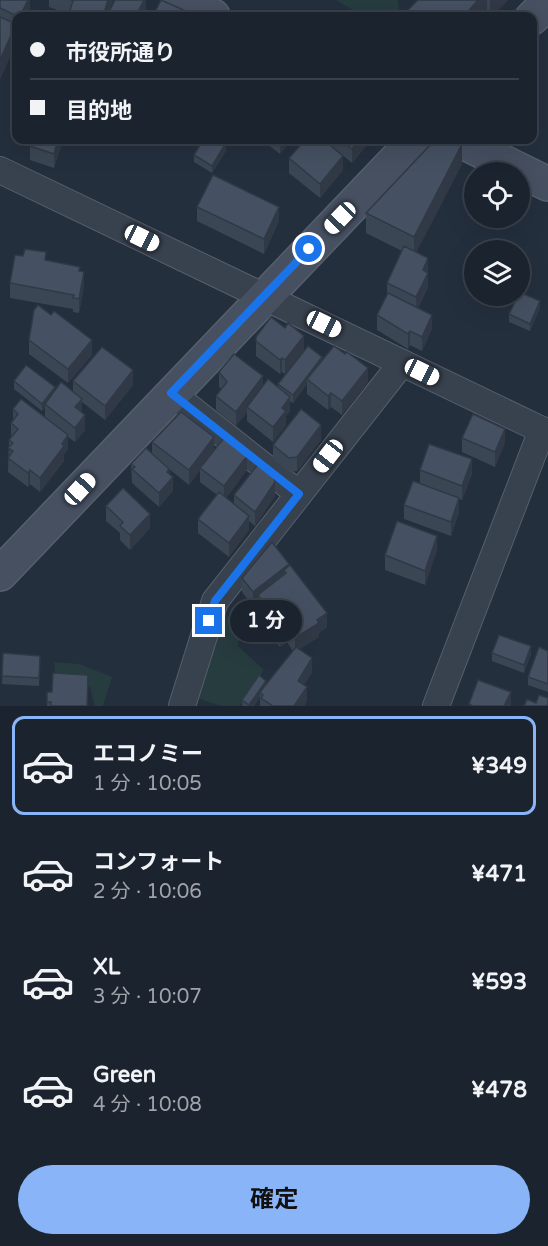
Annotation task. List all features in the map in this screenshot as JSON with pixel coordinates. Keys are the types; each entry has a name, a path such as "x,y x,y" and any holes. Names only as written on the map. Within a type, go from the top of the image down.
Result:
{"street":[{"path":"180,0 205,12"},
{"path":"537,13 548,2"},
{"path":"0,574 411,144"},
{"path":"467,144 548,184"},
{"path":"0,170 545,432 436,706"},
{"path":"182,706 215,601 402,363"},
{"path":"171,393 299,494"}],"green space":[{"path":"336,0 398,0 398,12 356,12"},
{"path":"222,611 239,626 238,646 264,670 240,706 222,706 196,698"},
{"path":"54,662 79,664 112,677 103,706 95,706 90,687 56,684"}],"building":[{"path":"0,0 28,0 22,12 12,14 0,8"},
{"path":"71,0 108,0 104,12 69,12 73,1"},
{"path":"115,0 144,0 138,12 109,12"},
{"path":"161,0 186,11 185,12 155,12"},
{"path":"418,0 478,0 468,12 406,12"},
{"path":"0,17 12,22 12,33 0,60"},
{"path":"31,144 57,144 54,154 30,146"},
{"path":"201,144 225,144 212,166 194,155"},
{"path":"301,144 329,144 343,156 320,184 289,158"},
{"path":"346,144 356,144 352,149"},
{"path":"431,144 462,144 414,237 366,213"},
{"path":"213,175 279,207 264,239 197,207"},
{"path":"404,246 428,258 423,270 428,273 416,297 387,283"},
{"path":"25,249 46,252 45,260 80,267 79,271 84,272 79,299 73,298 74,295 10,283 15,255 23,256"},
{"path":"388,293 432,315 422,337 410,331 408,334 377,315"},
{"path":"530,297 540,301 530,324 509,314 513,306 530,306"},
{"path":"38,305 51,315 54,311 92,340 68,369 29,340 34,310"},
{"path":"271,317 285,328 288,323 304,336 285,360 282,358 280,360 256,341 256,337"},
{"path":"308,346 322,357 293,395 278,384"},
{"path":"334,346 345,354 347,352 368,368 342,401 331,393 328,396 307,379"},
{"path":"102,347 133,370 105,406 73,381"},
{"path":"234,354 263,376 236,412 216,396 227,382 219,372"},
{"path":"26,365 55,387 42,404 14,381"},
{"path":"268,379 290,397 282,408 286,411 273,427 247,407"},
{"path":"61,382 82,399 75,407 85,415 75,428 45,404"},
{"path":"21,399 68,435 62,444 64,446 40,478 30,470 28,473 8,458 13,451 8,448 13,443 9,440 18,429 11,423 18,414 13,409"},
{"path":"301,409 321,425 297,457 289,458 273,445"},
{"path":"181,412 214,437 189,470 152,442"},
{"path":"473,414 505,429 495,452 462,438"},
{"path":"224,438 247,456 224,486 200,468"},
{"path":"429,444 472,459 462,486 420,470"},
{"path":"146,448 169,469 167,472 173,477 159,493 132,469 135,467 131,464"},
{"path":"259,463 273,474 275,482 255,512 234,495"},
{"path":"413,481 459,498 451,522 404,505"},
{"path":"123,488 150,514 130,535 120,526 123,522 106,506"},
{"path":"219,492 249,516 229,543 198,519"},
{"path":"397,521 437,536 425,571 385,555"},
{"path":"272,542 289,564 253,592 242,578"},
{"path":"290,565 327,613 317,620 319,623 295,638 287,628 280,633 271,621 275,618 258,595 286,573 284,570"},
{"path":"499,635 531,646 524,665 492,653"},
{"path":"296,647 312,658 298,681 307,687 294,706 273,706 261,698 263,695 260,692"},
{"path":"539,647 548,651 548,684 528,677"},
{"path":"3,653 40,656 39,678 2,676"},
{"path":"53,673 88,675 87,706 51,706 51,702 47,702 47,692 52,692"},
{"path":"259,675 266,681 249,705 242,700"},
{"path":"478,680 511,692 504,706 469,704"},
{"path":"539,695 548,698 548,706 524,706 527,699 536,703"}],"route":[{"path":"209,621 215,601 299,494 171,393 309,249"}]}
